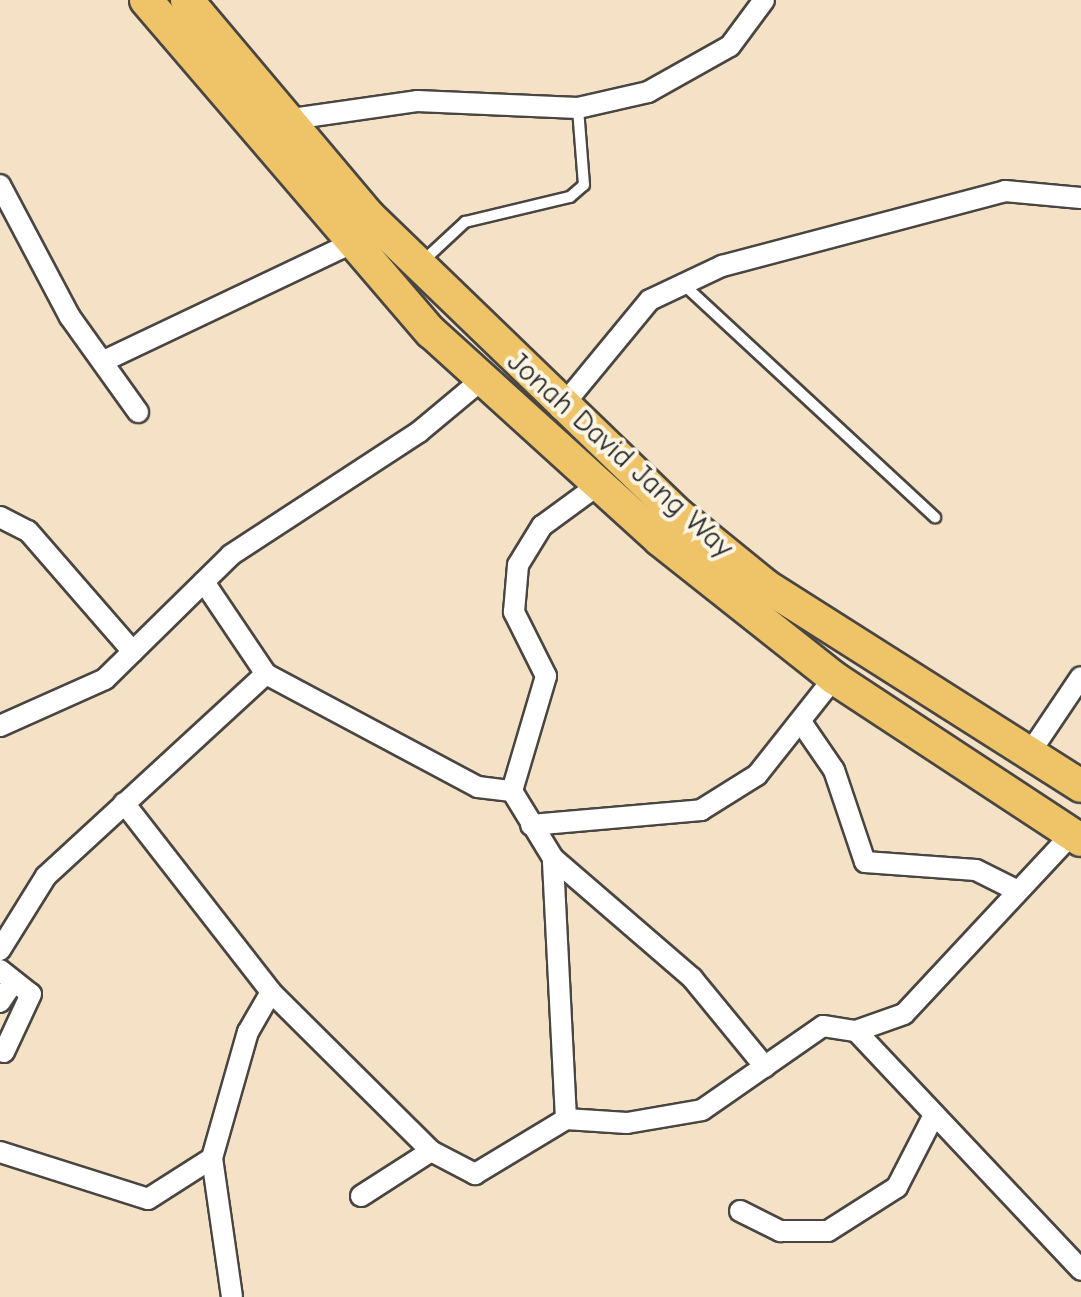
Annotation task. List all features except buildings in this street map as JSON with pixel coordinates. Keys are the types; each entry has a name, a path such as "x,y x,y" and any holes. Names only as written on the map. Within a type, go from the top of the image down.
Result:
{"main road":[{"path":"146,0 431,332 485,376 598,485 834,678 1077,837"},
{"name":"Jonah David Jang Way","path":"187,0 285,120 560,409 766,586 1081,786"}],"street":[{"path":"285,120 417,101 578,108 700,70 764,0"},
{"path":"0,185 70,317 108,359 138,412"},
{"path":"560,409 650,300 682,282 1006,191 1081,198"},
{"path":"108,359 354,242"},
{"path":"0,726 106,679 204,582 485,376"},
{"path":"598,485 542,526 518,565 514,612 546,676 512,791 554,858 692,978 765,1067"},
{"path":"0,517 28,530 133,652"},
{"path":"204,582 266,674 478,787 512,791"},
{"path":"0,950 46,876 266,674"},
{"path":"1031,751 1081,677"},
{"path":"531,825 701,810 757,775 834,678"},
{"path":"801,722 834,770 864,862 976,870 1018,891"},
{"path":"124,803 271,992 431,1151 475,1174 566,1119 628,1124 702,1110 823,1026 856,1031 904,1014 1018,891 1077,837"},
{"path":"554,858 566,1119"},
{"path":"0,1002 7,975 31,994 4,1052"},
{"path":"232,1297 212,1158 248,1032 271,992"},
{"path":"856,1031 933,1117 992,1167 1081,1270"},
{"path":"740,1211 780,1231 828,1231 897,1186 933,1117"},
{"path":"361,1196 431,1151"},
{"path":"0,1152 148,1199 212,1158"}],"lane":[{"path":"420,264 464,222 570,197 584,185 578,108"},
{"path":"682,282 935,516"}]}
